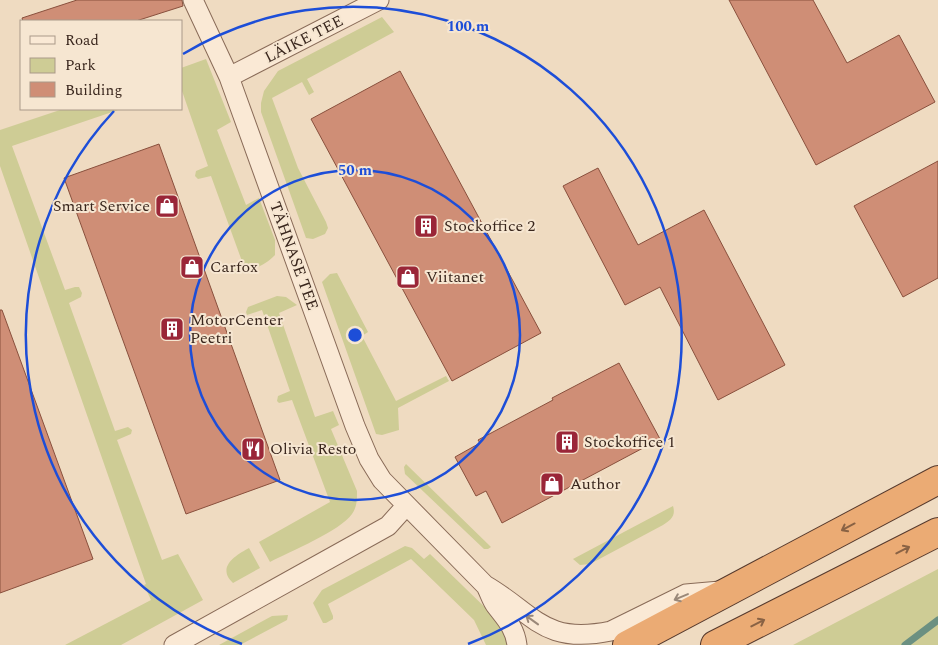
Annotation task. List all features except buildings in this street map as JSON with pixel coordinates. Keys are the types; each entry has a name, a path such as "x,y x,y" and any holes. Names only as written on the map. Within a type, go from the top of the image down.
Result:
{"highway":[{"path":"627,645 938,480"},
{"path":"714,645 938,532"}],"street":[{"name":"TÄHNASE TEE","path":"193,0 229,77 355,426 369,459 382,480 485,585"},
{"name":"LÄIKE TEE","path":"229,77 379,0"},
{"path":"174,645 388,526 406,506"},
{"path":"485,585 503,595 530,620 558,635 570,637 611,631 686,594 729,590"},
{"path":"485,585 496,606 514,630 517,645"}],"green space":[{"path":"382,17 394,32 307,79 314,92 309,95 302,82 272,98 298,168 328,228 325,234 313,239 306,238 261,112 264,91 278,71"},
{"path":"206,59 231,122 217,130 246,205 259,198 275,240 275,255 267,262 245,272 235,274 229,270 243,264 211,176 198,179 195,176 196,171 208,166 182,91 182,68"},
{"path":"60,110 118,110 12,146 65,290 79,287 82,293 81,297 69,303 115,431 128,427 132,430 131,434 117,440 162,560 178,554 203,600 121,645 65,645 151,600 144,585 146,584 0,166 0,130"},
{"path":"337,273 368,332 362,336 396,401 446,376 449,381 398,408 399,430 382,435 376,434 322,282 330,274"},
{"path":"277,296 286,297 297,305 279,313 315,417 333,411 339,425 331,429 357,491 357,497 356,506 352,514 337,527 270,562 259,542 330,502 292,400 279,403 277,401 278,396 290,391 262,310 247,315 246,312 248,307"},
{"path":"406,464 491,547 484,549 405,474 404,467"},
{"path":"673,506 673,515 666,523 590,564 580,565 573,559"},
{"path":"405,546 412,548 424,559 430,554 496,618 504,631 507,645 486,645 474,620 411,559 328,604 333,619 323,623 313,603 322,590"},
{"path":"249,548 260,568 233,583 228,577 227,567 234,558"},
{"path":"938,569 938,645 793,645"},
{"path":"288,615 287,620 240,645 219,645 272,616"}],"waterway":[{"path":"905,645 938,620"}],"place":[{"name":"Smart Service","path":"167,206"},
{"name":"Stockoffice 2","path":"426,226"},
{"name":"Carfox","path":"192,267"},
{"name":"Viitanet","path":"408,277"},
{"name":"MotorCenter Peetri","path":"172,329"},
{"name":"Stockoffice 1","path":"567,442"},
{"name":"Olivia Resto","path":"253,449"},
{"name":"Author","path":"552,484"}]}
